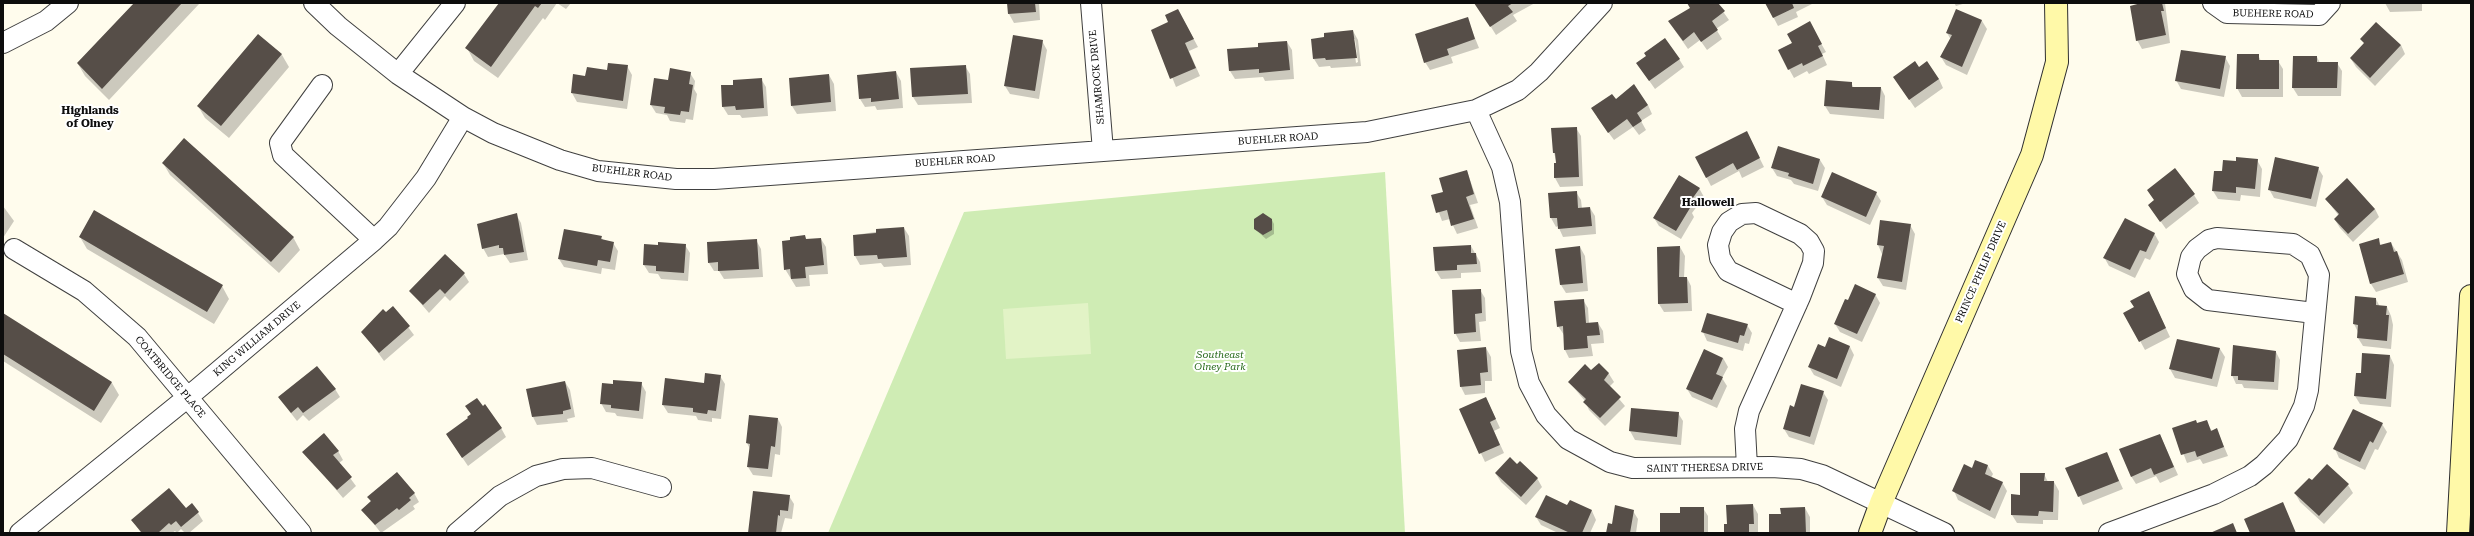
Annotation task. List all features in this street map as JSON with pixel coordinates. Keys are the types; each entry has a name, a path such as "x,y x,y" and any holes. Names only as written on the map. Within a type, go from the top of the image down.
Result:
{"street":[{"path":"3,44 46,21 68,3"},
{"name":"BUEHLER ROAD","path":"314,3 338,26 398,74 463,117 493,133 560,160 598,171 676,179 714,179 1367,132 1476,110 1518,90 1539,72 1602,3"},
{"path":"398,74 455,3"},
{"name":"SHAMROCK DRIVE","path":"1092,3 1103,152"},
{"name":"PRINCE PHILIP DRIVE","path":"1870,533 1880,503 2032,155 2057,62 2056,3"},
{"name":"BUEHERE ROAD","path":"2213,3 2226,13 2319,15 2330,3"},
{"path":"322,85 280,143 283,155 374,240"},
{"name":"SAINT THERESA DRIVE","path":"1476,110 1502,167 1510,202 1521,351 1528,384 1546,415 1568,439 1610,462 1633,468 1656,470 1772,466 1800,469 1822,475 1944,533"},
{"name":"KING WILLIAM DRIVE","path":"20,533 188,397 388,227 426,178 463,117"},
{"path":"1747,468 1745,430 1749,411 1797,304 1813,262 1814,252 1809,242 1800,234 1756,213 1742,214 1729,222 1722,232 1718,246 1720,258 1728,271 1797,304"},
{"path":"2109,533 2235,485 2264,466 2277,453 2296,425 2304,406 2308,390 2314,313 2319,275 2310,255 2298,245 2217,238 2204,244 2191,258 2187,274 2189,282 2200,295 2208,300 2314,313"},
{"name":"COATBRIDGE PLACE","path":"14,249 84,291 137,337 301,533"},
{"path":"2458,533 2468,417 2471,296"},
{"path":"457,533 500,496 536,476 563,469 592,468 661,487"}],"green space":[{"name":"Southeast Olney Park","path":"1385,172 1405,533 828,533 964,212"},
{"path":"1088,303 1091,354 1006,359 1003,309"}],"building":[{"path":"134,3 182,3 102,89 77,63"},
{"path":"499,3 542,3 538,8 535,6 491,67 465,48"},
{"path":"1007,3 1035,3 1036,12 1008,14"},
{"path":"1474,3 1513,3 1508,6 1513,12 1490,27"},
{"path":"1687,3 1718,3 1725,11 1712,21 1718,30 1701,42 1694,32 1683,41 1668,21 1690,8"},
{"path":"1765,3 1792,3 1794,8 1773,18"},
{"path":"2141,3 2162,3 2164,11 2161,11 2166,35 2136,41 2130,6"},
{"path":"1178,9 1194,39 1185,43 1196,68 1170,79 1151,30 1168,22 1165,15"},
{"path":"1956,9 1982,20 1962,67 1940,57 1952,35 1946,33"},
{"path":"1468,17 1475,39 1447,49 1449,55 1424,63 1415,34"},
{"path":"1810,21 1822,44 1818,46 1823,56 1803,66 1802,63 1788,70 1778,50 1792,43 1787,34"},
{"path":"2376,22 2401,45 2370,78 2350,58 2364,43 2360,39"},
{"path":"1353,30 1357,58 1326,60 1325,58 1313,59 1311,39 1324,37 1324,33"},
{"path":"258,34 282,54 221,126 197,106"},
{"path":"1013,35 1043,40 1035,91 1004,86"},
{"path":"1665,38 1680,59 1649,81 1636,63 1646,56 1644,53"},
{"path":"1287,41 1290,70 1259,73 1259,69 1229,71 1227,49 1258,47 1258,43"},
{"path":"2181,50 2226,56 2220,89 2175,81"},
{"path":"2237,54 2259,54 2259,60 2279,60 2279,89 2236,89"},
{"path":"2293,56 2317,56 2317,62 2338,62 2337,88 2292,88"},
{"path":"1915,61 1919,67 1927,61 1939,79 1909,100 1893,77"},
{"path":"608,63 628,65 623,101 571,93 573,74 585,76 587,67 607,70"},
{"path":"966,65 968,94 912,97 910,68"},
{"path":"670,68 691,72 689,84 693,85 689,112 681,111 680,115 664,113 665,107 650,105 654,78 668,80"},
{"path":"896,71 899,99 871,102 871,98 859,99 857,75"},
{"path":"829,74 831,102 791,106 789,78"},
{"path":"762,78 764,108 736,110 735,106 722,107 721,85 733,85 733,80"},
{"path":"1826,80 1852,82 1852,87 1881,87 1879,110 1824,106"},
{"path":"1634,84 1648,105 1637,113 1642,121 1633,127 1627,119 1608,133 1591,108 1612,94 1616,99"},
{"path":"1577,127 1579,177 1554,178 1554,163 1556,163 1555,153 1553,153 1551,128"},
{"path":"1747,131 1760,158 1737,170 1733,163 1706,178 1695,157"},
{"path":"184,138 294,237 271,262 162,163"},
{"path":"1778,146 1820,159 1813,184 1788,176 1789,173 1771,168"},
{"path":"2236,157 2258,159 2255,189 2236,187 2236,193 2212,191 2214,171 2222,171 2223,160 2236,161"},
{"path":"2275,157 2319,167 2311,199 2268,190"},
{"path":"2175,168 2195,194 2160,222 2148,205 2154,200 2147,190"},
{"path":"1467,170 1474,194 1466,197 1474,219 1451,226 1447,210 1436,213 1431,195 1443,192 1439,178"},
{"path":"1832,172 1877,192 1866,217 1821,197"},
{"path":"1679,175 1700,188 1687,206 1690,208 1676,231 1653,218"},
{"path":"2347,178 2375,209 2348,234 2334,219 2339,214 2325,199"},
{"path":"1577,191 1578,208 1590,207 1592,226 1558,229 1557,218 1550,218 1548,193"},
{"path":"94,210 223,285 207,312 79,237"},
{"path":"517,213 524,252 504,255 503,248 499,248 499,245 482,249 477,224"},
{"path":"1263,213 1272,219 1272,230 1263,235 1254,229 1254,219"},
{"path":"2125,218 2155,233 2146,252 2140,250 2130,270 2103,258"},
{"path":"1880,220 1911,224 1902,282 1877,278 1884,246 1877,245"},
{"path":"904,227 907,257 878,259 877,255 854,256 853,235 876,233 876,229"},
{"path":"564,229 602,236 601,239 614,242 610,262 598,260 597,266 558,259"},
{"path":"805,235 806,239 821,238 824,265 805,267 806,278 791,279 790,269 784,270 782,241 790,240 790,237"},
{"path":"2379,238 2380,245 2391,242 2394,252 2397,251 2404,274 2370,284 2359,244"},
{"path":"757,239 759,269 718,271 718,262 708,263 707,242"},
{"path":"658,242 686,244 684,273 656,271 656,266 643,265 644,244 658,245"},
{"path":"1471,245 1471,253 1476,253 1477,264 1457,265 1457,270 1435,271 1433,247"},
{"path":"1580,246 1583,283 1560,285 1555,249"},
{"path":"1680,246 1679,277 1687,277 1688,303 1658,304 1657,247"},
{"path":"445,254 465,273 445,294 440,289 423,305 409,291"},
{"path":"1855,284 1876,294 1857,334 1834,324 1845,299 1848,300"},
{"path":"1481,289 1482,313 1475,314 1476,332 1454,334 1452,290"},
{"path":"2149,291 2166,328 2139,342 2123,313 2134,307 2130,301"},
{"path":"2355,296 2376,298 2376,305 2387,306 2386,315 2389,315 2387,341 2357,338 2358,325 2353,324"},
{"path":"1584,299 1586,323 1598,322 1600,335 1587,336 1588,348 1564,350 1563,326 1557,327 1554,301"},
{"path":"393,306 410,326 379,353 361,332 383,309 386,312"},
{"path":"3,313 112,382 94,411 3,354"},
{"path":"1707,313 1748,324 1744,336 1740,335 1738,343 1701,332"},
{"path":"1829,337 1850,346 1837,379 1808,367 1818,344 1825,347"},
{"path":"2177,339 2220,348 2212,379 2169,369"},
{"path":"2233,345 2276,351 2274,382 2238,380 2238,376 2231,376"},
{"path":"1486,347 1488,372 1480,373 1481,385 1460,387 1457,350"},
{"path":"1704,349 1723,358 1716,374 1723,377 1712,400 1686,389"},
{"path":"2362,353 2390,355 2386,399 2354,396 2356,373 2361,373"},
{"path":"1599,363 1609,373 1604,380 1621,397 1600,418 1583,402 1586,399 1568,382 1585,364 1591,370"},
{"path":"317,366 336,389 303,413 298,407 291,413 278,397"},
{"path":"705,373 721,375 716,411 708,410 707,414 693,412 693,408 662,405 665,378 704,383"},
{"path":"613,380 642,382 639,411 611,408 611,405 600,404 602,383 613,384"},
{"path":"565,381 571,409 563,411 563,414 532,417 526,389"},
{"path":"1801,384 1824,391 1810,437 1783,429 1790,405 1794,407"},
{"path":"1486,397 1496,419 1490,422 1500,445 1479,454 1459,409"},
{"path":"477,398 483,406 485,404 502,428 462,458 446,434 468,418 467,417 471,414 465,406"},
{"path":"1631,408 1679,412 1677,437 1629,431"},
{"path":"2353,409 2383,423 2373,443 2370,441 2360,462 2333,449"},
{"path":"749,415 778,418 775,447 771,446 768,469 747,467 750,444 746,443"},
{"path":"2196,420 2197,423 2207,420 2211,431 2217,428 2224,447 2197,457 2195,451 2181,455 2172,428"},
{"path":"324,433 339,451 333,455 352,477 337,490 302,452"},
{"path":"2160,434 2174,467 2154,475 2151,468 2131,477 2119,449"},
{"path":"2107,452 2119,481 2078,497 2065,468"},
{"path":"1510,457 1517,464 1520,461 1538,478 1521,497 1495,473"},
{"path":"1975,460 1988,465 1985,474 2003,482 1990,511 1952,491 1964,464 1972,468"},
{"path":"2327,464 2349,484 2319,516 2294,493 2309,478 2312,480"},
{"path":"397,472 415,493 409,498 411,500 399,510 397,508 375,525 361,510 371,501 367,497"},
{"path":"2020,473 2045,473 2044,481 2054,481 2053,512 2039,511 2038,516 2011,515 2011,494 2020,495"},
{"path":"169,488 186,508 192,503 199,512 181,527 176,521 171,525 169,523 158,533 142,533 131,520"},
{"path":"753,491 790,495 788,511 780,510 780,516 778,515 776,533 748,533"},
{"path":"1546,495 1567,505 1570,500 1592,510 1582,533 1570,533 1535,517"},
{"path":"2283,502 2296,533 2250,533 2244,519"},
{"path":"1753,504 1754,524 1749,524 1749,533 1724,533 1724,524 1727,524 1726,505"},
{"path":"1615,505 1634,510 1630,533 1606,533 1608,523 1612,524"},
{"path":"1680,507 1704,507 1704,533 1660,533 1660,513 1680,513"},
{"path":"1805,507 1806,533 1769,533 1769,514 1781,514 1780,508"},
{"path":"2233,523 2237,533 2210,533"}],"district":[{"name":"Highlands of Olney","path":"90,117"},
{"name":"Hallowell","path":"1708,203"}]}
